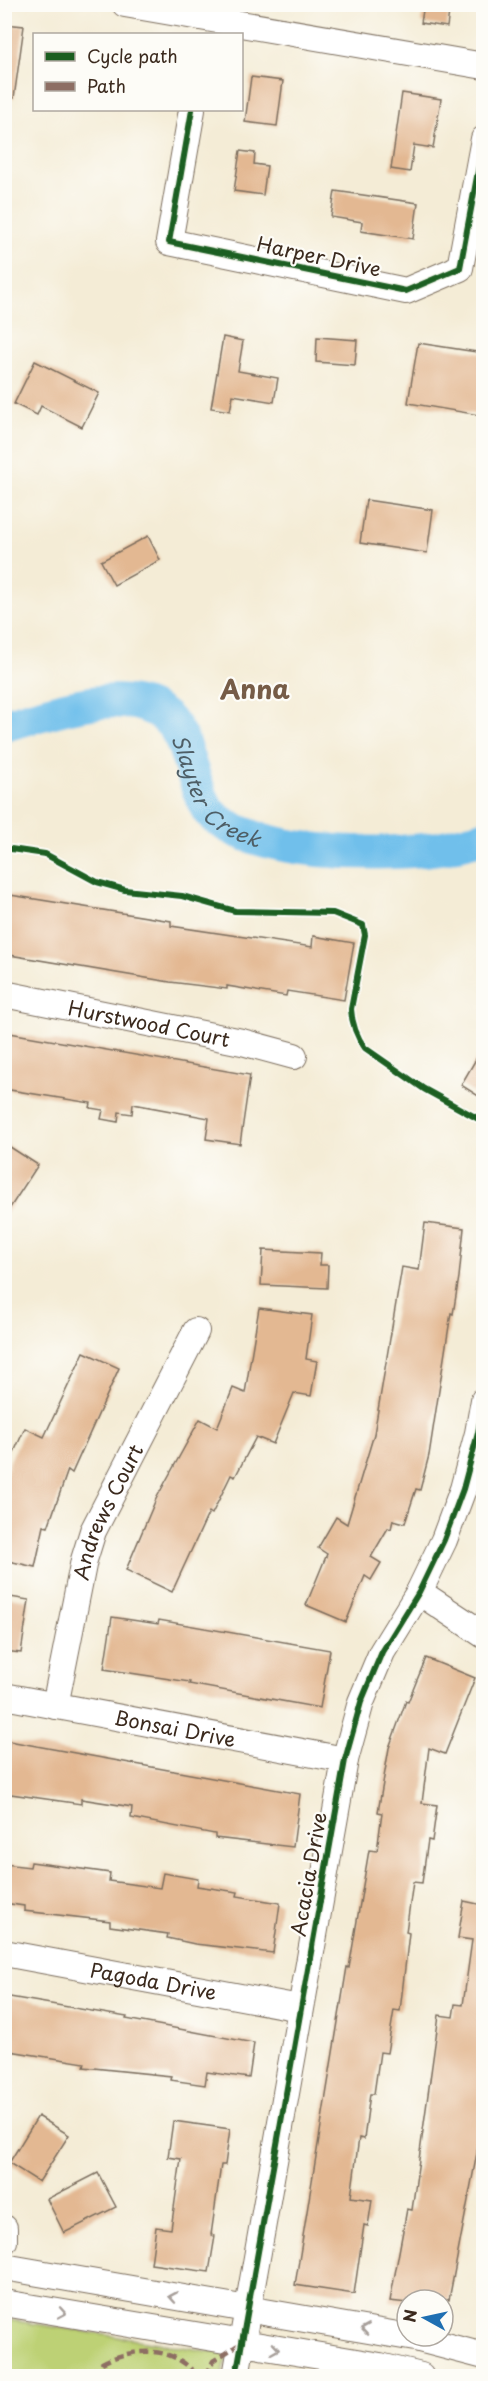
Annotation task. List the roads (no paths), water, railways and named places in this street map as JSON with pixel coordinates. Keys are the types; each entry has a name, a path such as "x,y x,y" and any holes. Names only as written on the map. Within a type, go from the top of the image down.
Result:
{"street":[{"path":"125,4 483,66"},
{"name":"Harper Drive","path":"192,111 169,242 406,291 460,268 483,140"},
{"name":"Hurstwood Court","path":"4,994 242,1042 294,1056"},
{"name":"Andrews Court","path":"54,1706 84,1560 93,1531 196,1330"},
{"name":"Acacia Drive","path":"236,2376 345,1760 361,1702 382,1652 419,1592 463,1490 478,1433 483,1400"},
{"path":"419,1592 483,1635"},
{"name":"Bonsai Drive","path":"4,1696 345,1760"},
{"name":"Pagoda Drive","path":"4,1953 300,2008"},
{"path":"4,2228 4,2241"},
{"path":"4,2267 415,2338 483,2356"},
{"path":"4,2303 380,2366 421,2376"},
{"path":"478,2376 483,2362"}],"waterway":[{"name":"Slayter Creek","path":"4,725 75,706 101,702 126,702 149,707 168,720 182,741 199,790 210,813 230,827 256,838 319,850 385,852 439,848 484,837"}],"district":[{"name":"Anna","path":"255,688"}]}
